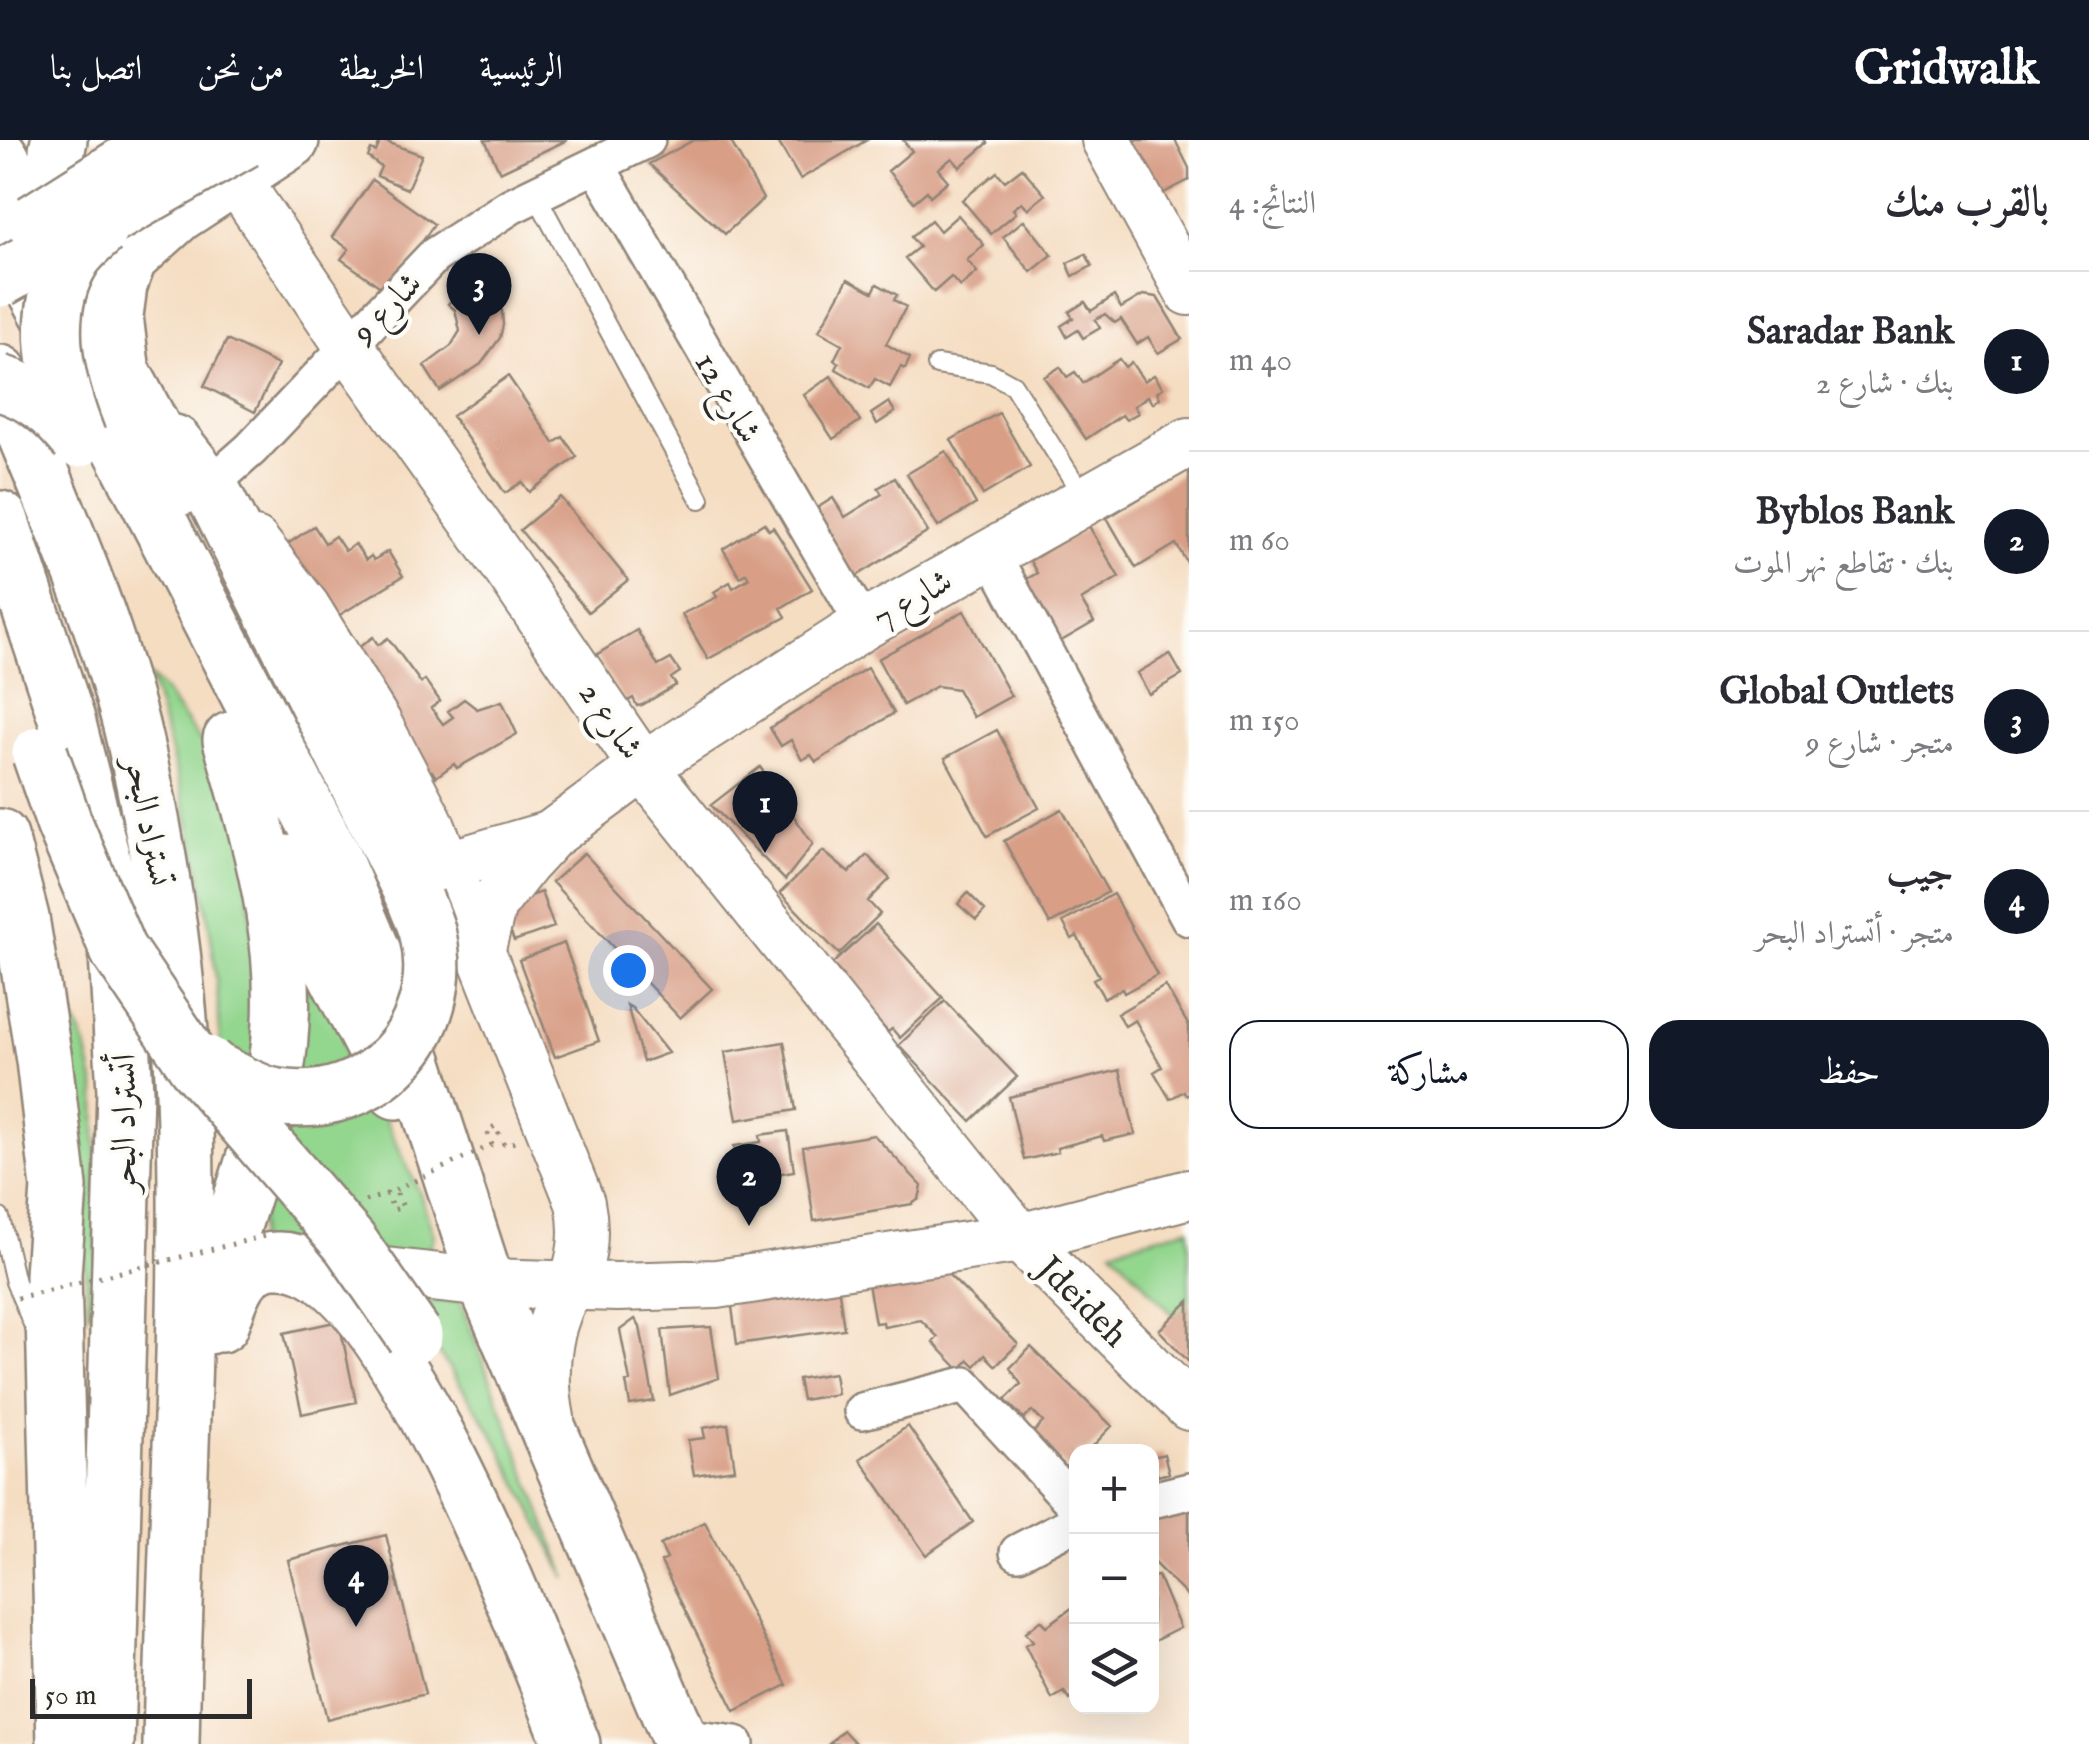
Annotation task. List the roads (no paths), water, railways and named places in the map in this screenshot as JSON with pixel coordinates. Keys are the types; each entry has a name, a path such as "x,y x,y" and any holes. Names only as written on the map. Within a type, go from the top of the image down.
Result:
{"highway":[{"path":"59,140 56,165 60,184 70,201 103,222 122,223 142,218 282,140"},
{"path":"0,241 163,140"},
{"path":"0,279 113,217 291,140"},
{"path":"0,156 130,382 396,919 432,1047 466,1147 486,1282 681,1742"},
{"path":"178,1038 214,1070 272,1097 328,1097 355,1089 396,1060 418,1027 428,998 432,882 211,491 130,382 116,348 119,285 129,258 240,159"},
{"path":"113,217 75,255 56,304 54,344 58,375 86,456 231,740 334,970 391,1082 400,1098 466,1147"},
{"path":"0,224 115,436 332,856 397,1008 466,1147"},
{"name":"تستراد البحر","path":"0,373 103,636 134,739 169,928 184,1091 184,1293 174,1592"},
{"path":"0,382 48,406 86,456"},
{"name":"أتستراد البحر","path":"0,519 68,720 106,871 116,936 124,1091 106,1744"},
{"path":"0,620 40,754 101,916 118,950 212,1085 350,1244 442,1376 500,1483 610,1744"},
{"path":"172,1744 174,1592 197,1393 214,1282 248,1183 275,1080 284,1002 277,916 231,740"},
{"path":"4,848 30,973 59,1187 35,1286"},
{"path":"0,1000 35,1286 54,1368 65,1744"},
{"path":"197,1393 228,1305 244,1275 283,1248 327,1279 349,1302 429,1418 486,1536 572,1744"}],"street":[{"name":"شارع 9","path":"211,491 434,256 536,195 647,140"},
{"path":"1106,140 1189,291"},
{"name":"شارع 2","path":"240,159 349,346 643,766 1020,1238"},
{"name":"شارع 12","path":"597,166 864,626"},
{"name":"شارع 7","path":"551,835 643,766 864,626 1189,442"},
{"path":"990,552 1189,918"},
{"path":"551,835 432,882 480,948 580,1203 583,1246 571,1286 559,1306 546,1364 548,1413 556,1450"},
{"path":"480,948 492,905 551,835"},
{"path":"283,1248 486,1282 571,1286 718,1284 1020,1238 1189,1194"},
{"name":"Jdeideh","path":"1020,1238 1189,1406"},
{"path":"862,1410 965,1386 1069,1498"},
{"path":"1159,1498 1189,1491"},
{"path":"1018,1552 1069,1526"},
{"path":"681,1742 736,1744"}],"lane":[{"path":"536,195 700,500"},
{"path":"937,366 992,373 1014,385 1085,499"},
{"path":"0,1218 15,1282 54,1368"}],"place":[{"name":"Global Outlets","path":"479,335"},
{"name":"Saradar Bank","path":"765,853"},
{"name":"Byblos Bank","path":"749,1226"},
{"name":"جيب","path":"356,1627"}]}
